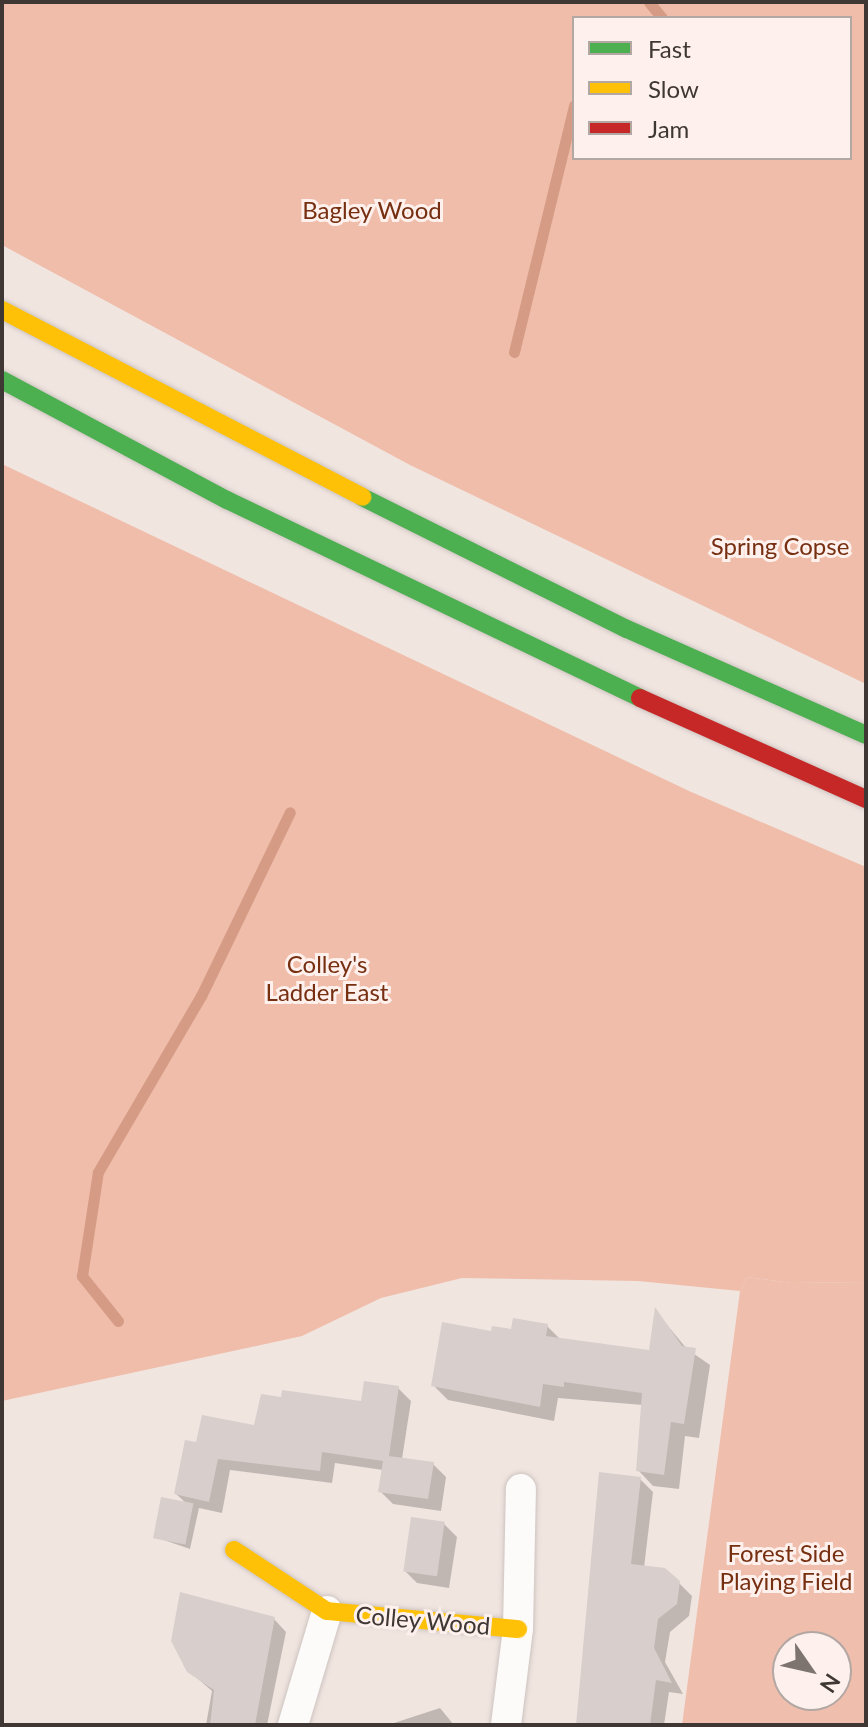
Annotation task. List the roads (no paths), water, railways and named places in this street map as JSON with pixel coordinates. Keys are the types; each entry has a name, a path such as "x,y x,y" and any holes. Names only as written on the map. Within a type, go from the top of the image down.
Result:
{"main road":[{"path":"2,310 261,447 627,629 866,735"},
{"path":"2,380 227,500 600,680 866,799"},
{"name":"Colley Wood","path":"234,1550 327,1611 518,1629"}],"street":[{"name":"Colley Wood","path":"506,1725 518,1629 521,1489"},
{"name":"Colley Wood","path":"293,1725 327,1611"}],"waterway":[{"path":"649,2 660,16"},
{"path":"514,352 572,113"},
{"path":"118,1321 82,1276 98,1172 201,996 290,812"}],"park label":[{"name":"Bagley Wood","path":"372,210"},
{"name":"Spring Copse","path":"780,546"},
{"name":"Colley's Ladder East","path":"327,978"},
{"name":"Forest Side Playing Field","path":"786,1567"}]}
